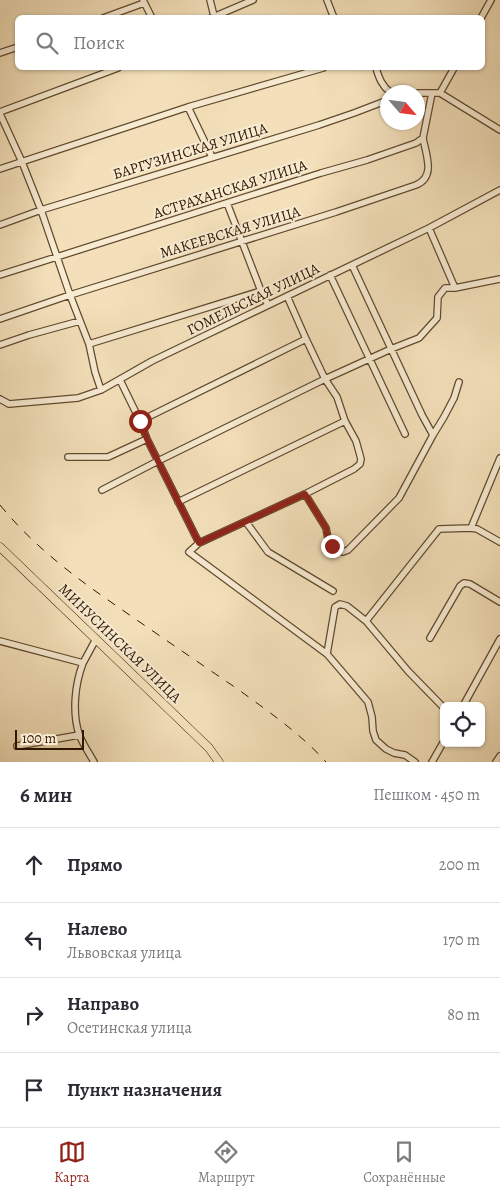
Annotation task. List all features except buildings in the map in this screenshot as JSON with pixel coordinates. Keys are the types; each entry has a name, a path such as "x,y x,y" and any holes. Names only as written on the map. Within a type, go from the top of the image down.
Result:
{"main road":[{"name":"МИНУСИНСКАЯ УЛИЦА","path":"0,548 202,741 219,762"}],"street":[{"path":"210,0 213,15"},
{"path":"218,15 253,0"},
{"path":"327,0 333,15"},
{"path":"483,15 491,0"},
{"path":"111,15 144,2 150,15"},
{"path":"0,53 15,48"},
{"path":"101,390 89,344 56,257 41,210 0,113 113,70"},
{"path":"0,169 188,107 316,70"},
{"path":"377,70 383,85"},
{"path":"440,93 453,70"},
{"path":"425,93 440,93 500,130"},
{"path":"423,138 432,93"},
{"name":"БАРГУЗИНСКАЯ УЛИЦА","path":"0,225 41,210 319,125 380,103"},
{"path":"188,107 212,157"},
{"name":"АСТРАХАНСКАЯ УЛИЦА","path":"0,275 367,160 416,143 423,138"},
{"name":"МАКЕЕВСКАЯ УЛИЦА","path":"0,319 422,183 426,180 429,170 423,138"},
{"name":"ГОМЕЛЬСКАЯ УЛИЦА","path":"0,398 9,404 78,398 101,390 152,361 429,228 500,190"},
{"path":"227,203 268,305"},
{"path":"429,228 455,288"},
{"path":"352,265 433,435"},
{"path":"330,275 404,434"},
{"path":"102,490 325,379 419,338 438,318 438,297 445,288 455,288 500,279"},
{"path":"89,344 261,291"},
{"path":"287,296 356,441 361,459 360,464 354,470 199,543 188,552 327,654 368,702 376,740 394,753 405,755 414,762"},
{"path":"0,345 80,321"},
{"path":"140,421 306,339"},
{"path":"120,380 199,543"},
{"path":"305,494 326,528 328,539 332,546 343,552 348,550 399,498 454,398 459,382"},
{"path":"178,502 346,421"},
{"path":"68,457 108,457 147,439"},
{"path":"471,528 500,458"},
{"path":"246,522 268,552 333,591"},
{"path":"366,621 439,529 477,529 500,542"},
{"path":"430,638 460,586 464,583 470,584 500,602"},
{"path":"327,654 335,607 340,604 347,606 366,621 408,671 440,704"},
{"path":"94,762 79,735 75,706 78,681 83,663 96,639"},
{"path":"465,702 500,639"},
{"path":"0,641 83,663"},
{"path":"17,746 79,735"},
{"path":"432,762 441,747"},
{"path":"496,762 500,756"}],"railway":[{"path":"0,505 24,532 64,568 262,707 295,733 326,762"}],"route":[{"path":"140,421 147,439 199,543 305,494 326,528 328,539 332,546"}]}
